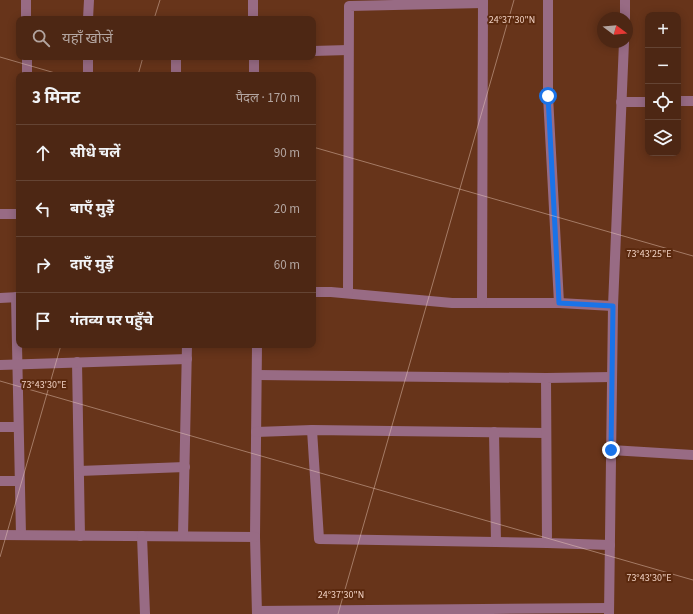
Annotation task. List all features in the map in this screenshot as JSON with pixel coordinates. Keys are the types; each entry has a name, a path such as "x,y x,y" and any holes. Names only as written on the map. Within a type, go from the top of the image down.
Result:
{"street":[{"path":"26,0 26,16"},
{"path":"88,0 88,16"},
{"path":"253,0 253,16"},
{"path":"548,0 548,96 559,303"},
{"path":"625,0 625,12"},
{"path":"348,293 349,6 483,2 482,303"},
{"path":"257,348 255,537 257,612 609,611 613,306 624,48"},
{"path":"316,51 348,50"},
{"path":"27,60 27,72"},
{"path":"88,60 88,72"},
{"path":"176,60 176,72"},
{"path":"254,60 254,72"},
{"path":"681,101 693,101"},
{"path":"621,102 645,102"},
{"path":"0,214 16,214"},
{"path":"316,292 348,293 452,303 559,303 613,306"},
{"path":"0,298 16,297"},
{"path":"17,348 21,535"},
{"path":"184,536 187,348"},
{"path":"0,365 187,359"},
{"path":"77,362 80,536"},
{"path":"257,375 546,378 612,377"},
{"path":"546,378 547,543"},
{"path":"0,427 18,426"},
{"path":"256,432 312,430 546,433"},
{"path":"312,430 319,539 610,545"},
{"path":"494,432 496,542"},
{"path":"611,450 693,455"},
{"path":"79,471 185,467"},
{"path":"0,481 19,481"},
{"path":"0,535 255,537"},
{"path":"142,536 145,614"}],"route":[{"path":"548,96 559,303 613,306 611,450"}]}
